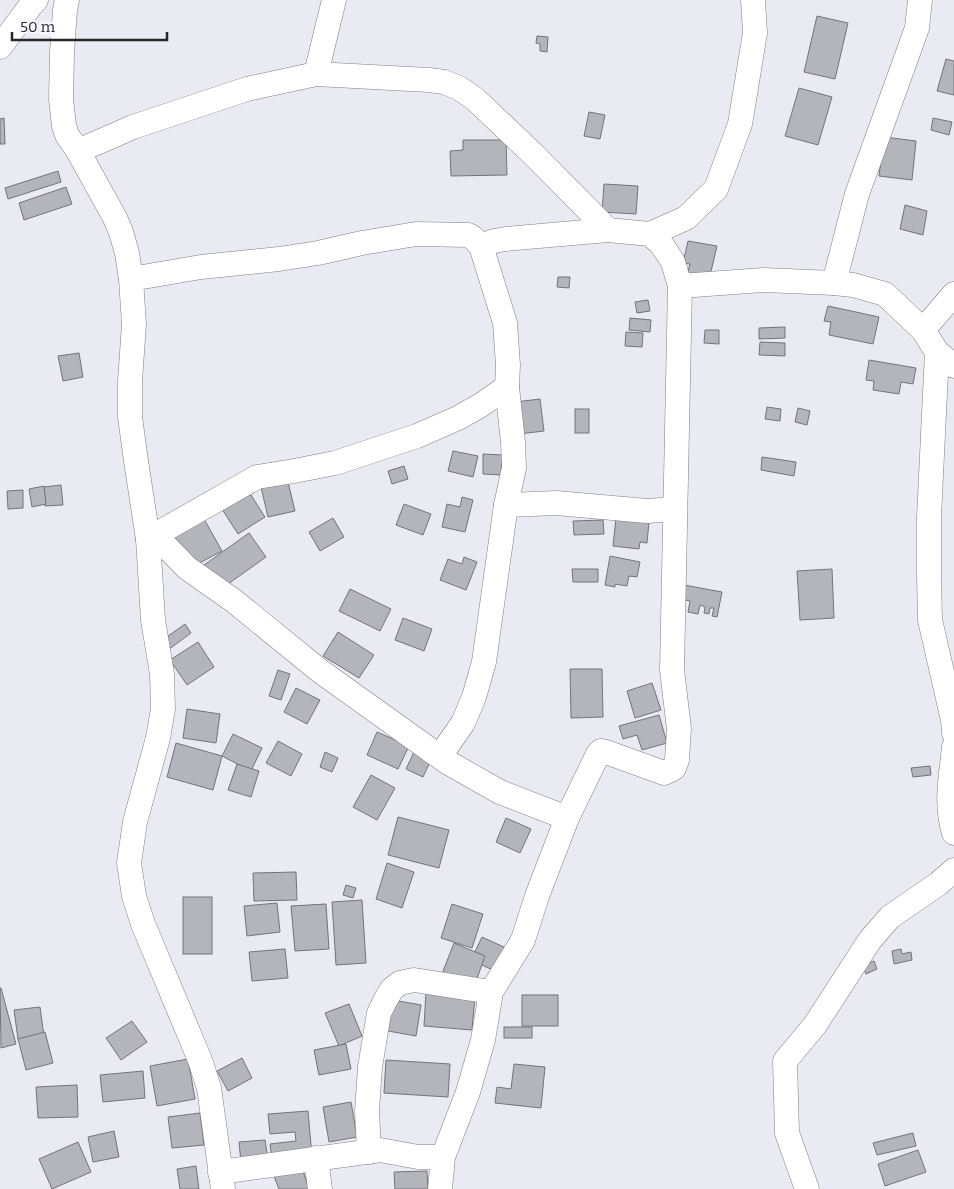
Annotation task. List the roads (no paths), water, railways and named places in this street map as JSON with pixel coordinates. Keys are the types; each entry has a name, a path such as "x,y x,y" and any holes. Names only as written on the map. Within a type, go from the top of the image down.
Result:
{"street":[{"path":"67,0 63,35 61,99 64,126 115,218 127,253 131,279 134,324 130,381 130,417 136,460 152,537 153,620 162,674 163,709 158,738 136,822 129,863 134,896 143,924 200,1060 206,1079 222,1180 316,1158 380,1150 418,1158 443,1157"},
{"path":"316,74 334,0"},
{"path":"481,246 506,239 608,230 650,234 686,218 716,189 740,124 755,33 752,0"},
{"path":"834,283 857,194 917,28 920,0"},
{"path":"0,47 32,2"},
{"path":"78,151 134,127 247,89 316,74 444,82 459,88 476,99 608,230"},
{"path":"131,279 201,266 278,259 318,253 416,234 468,235 481,246 505,323 508,365 507,387 514,468 506,505 484,662 474,696 463,723 440,756"},
{"path":"440,1189 443,1157 468,1092 483,1040 490,992 524,940 537,896 567,818 598,754 601,751 664,773 674,768 677,760 678,729 672,670 680,286 673,262 662,245 650,234"},
{"path":"680,286 764,280 853,285 885,294 923,330 945,359 929,517 930,620 953,720 954,733"},
{"path":"923,330 954,294"},
{"path":"152,537 257,477 294,472 334,463 417,436 458,418 507,387"},
{"path":"506,505 556,502 647,511 674,509"},
{"path":"152,537 187,568 234,601 320,670 440,756 500,792 567,818"},
{"path":"954,747 948,794 954,833"},
{"path":"807,1189 787,1133 785,1061 815,1025 870,940 890,917 938,884 954,870"},
{"path":"369,1152 367,1111 370,1067 379,1013 392,989 400,983 414,980 490,992"},
{"path":"316,1158 320,1189"}]}
